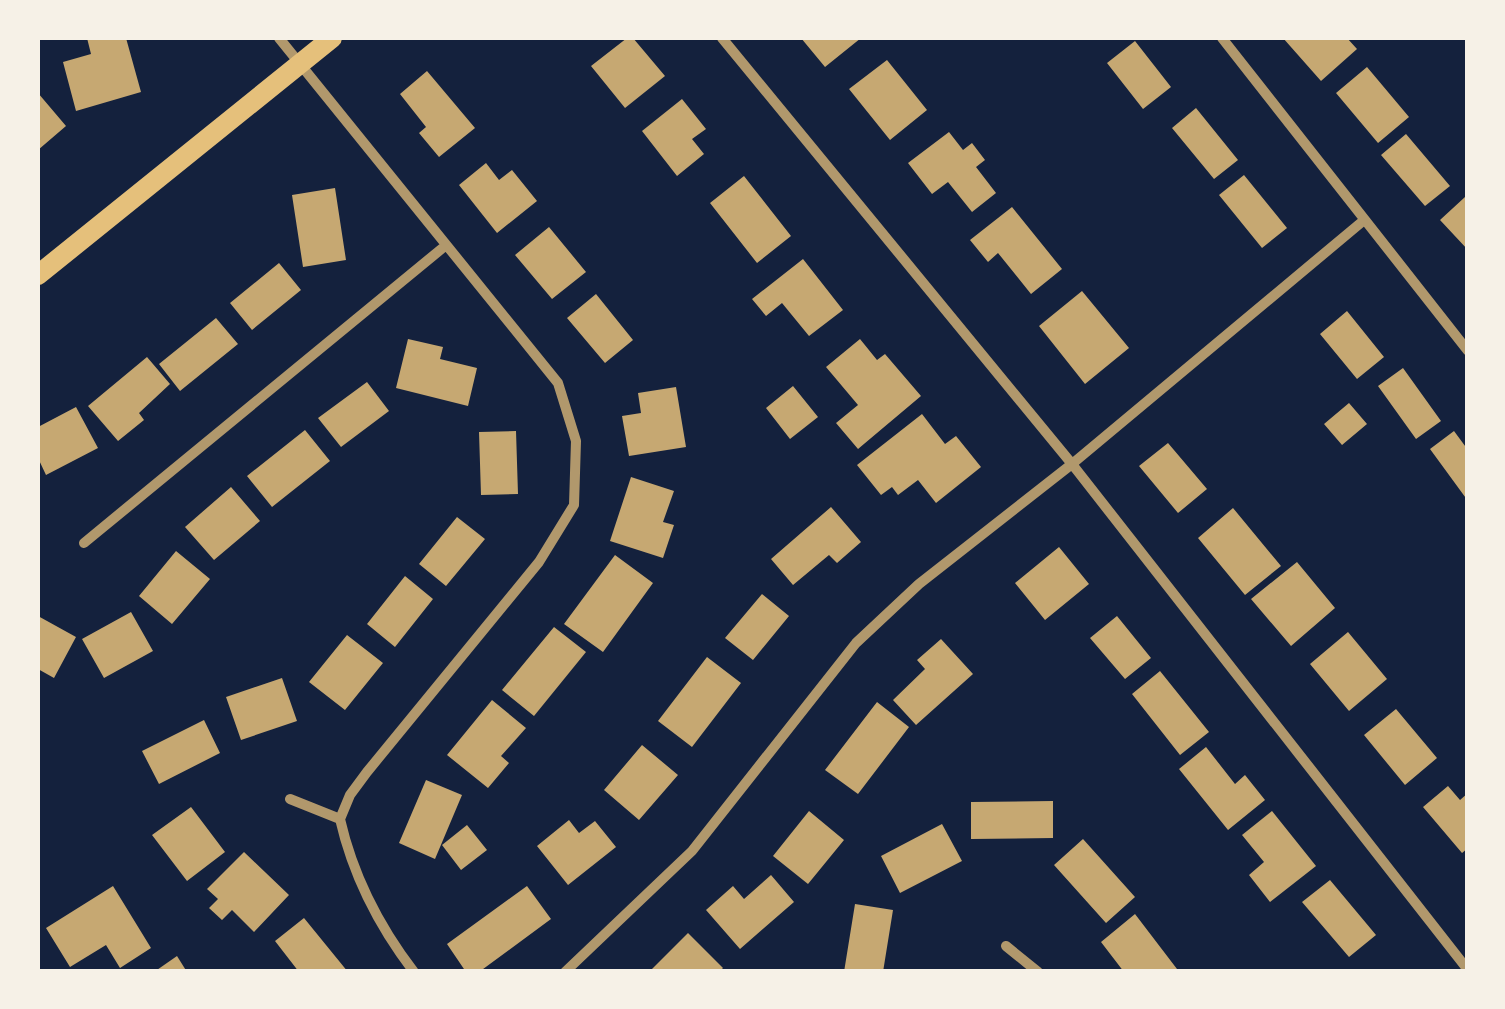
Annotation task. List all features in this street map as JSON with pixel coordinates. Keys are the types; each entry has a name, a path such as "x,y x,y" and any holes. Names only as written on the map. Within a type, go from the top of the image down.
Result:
{"main road":[{"path":"38,276 332,38"}],"street":[{"path":"279,38 558,382 576,440 574,505 539,562 367,772 340,819 348,856 368,901 414,972"},
{"path":"722,38 1072,464 1468,970"},
{"path":"1222,38 1468,351"},
{"path":"565,972 692,850 856,643 920,584 1072,464 1363,220"},
{"path":"84,544 445,246"},
{"path":"290,800 340,819"},
{"path":"1006,946 1038,972"}],"building":[{"path":"87,38 126,38 141,92 76,111 63,62 91,54"},
{"path":"627,38 633,38 665,76 625,108 591,66"},
{"path":"801,38 861,38 825,67"},
{"path":"1283,38 1347,38 1357,49 1321,81"},
{"path":"1135,41 1171,87 1143,109 1107,63"},
{"path":"887,60 927,110 890,140 849,89"},
{"path":"1367,67 1409,117 1378,143 1336,93"},
{"path":"427,71 475,128 439,157 419,133 426,127 400,94"},
{"path":"38,93 66,126 38,150"},
{"path":"682,99 706,129 692,139 704,154 677,176 642,131"},
{"path":"1196,108 1238,160 1214,179 1172,128"},
{"path":"949,132 963,150 972,143 985,160 976,167 996,193 972,212 948,182 932,194 908,163"},
{"path":"1406,134 1450,186 1425,206 1381,155"},
{"path":"486,163 499,180 512,170 537,201 497,233 459,185"},
{"path":"1244,175 1287,228 1262,248 1219,195"},
{"path":"744,176 791,236 757,263 710,203"},
{"path":"335,188 346,260 303,267 292,195"},
{"path":"1465,197 1468,200 1468,250 1440,220"},
{"path":"1012,207 1062,269 1031,294 998,253 988,262 970,240"},
{"path":"549,227 586,272 552,299 515,255"},
{"path":"803,259 843,310 809,336 782,303 766,316 752,299"},
{"path":"279,263 301,290 252,330 230,303"},
{"path":"1082,291 1129,348 1085,384 1039,326"},
{"path":"596,294 633,340 605,363 567,318"},
{"path":"1347,311 1384,357 1357,379 1320,334"},
{"path":"216,318 238,344 180,391 159,364"},
{"path":"408,339 443,347 440,359 477,368 468,406 396,388"},
{"path":"860,339 877,360 885,354 921,396 858,449 836,423 858,405 826,367"},
{"path":"147,357 170,384 139,413 144,420 118,441 88,406"},
{"path":"1403,368 1441,421 1416,439 1378,386"},
{"path":"367,382 389,411 341,447 318,418"},
{"path":"793,386 818,417 790,439 766,408"},
{"path":"676,387 686,447 629,456 622,416 641,413 638,393"},
{"path":"1349,403 1367,424 1342,445 1324,424"},
{"path":"76,407 98,448 46,475 38,458 38,427"},
{"path":"922,414 945,444 956,436 981,467 936,503 918,480 898,495 892,487 881,495 857,465"},
{"path":"305,430 330,461 272,507 247,476"},
{"path":"516,431 518,494 481,495 479,432"},
{"path":"1454,431 1468,450 1468,501 1430,449"},
{"path":"1168,443 1207,489 1178,513 1139,466"},
{"path":"631,477 674,491 663,522 674,525 663,558 610,541"},
{"path":"231,487 260,521 214,560 185,527"},
{"path":"831,507 861,542 837,563 829,555 793,585 771,559"},
{"path":"1233,508 1281,566 1245,595 1198,538"},
{"path":"457,517 485,539 446,586 419,564"},
{"path":"1059,547 1089,584 1045,620 1015,583"},
{"path":"176,551 210,579 172,624 139,596"},
{"path":"615,555 653,583 603,652 564,624"},
{"path":"1297,562 1335,608 1291,646 1251,599"},
{"path":"405,576 433,599 395,647 367,624"},
{"path":"762,594 789,616 753,660 725,638"},
{"path":"131,612 153,651 104,678 82,639"},
{"path":"38,616 76,637 54,678 38,669"},
{"path":"1117,616 1151,658 1125,679 1090,638"},
{"path":"554,627 586,652 534,716 502,690"},
{"path":"1348,632 1387,679 1349,711 1310,664"},
{"path":"347,635 383,663 345,710 309,682"},
{"path":"941,639 973,674 916,725 893,700 925,669 917,660"},
{"path":"707,657 741,683 692,747 658,721"},
{"path":"1160,671 1209,732 1180,755 1132,694"},
{"path":"282,678 297,721 241,740 226,697"},
{"path":"492,700 526,728 501,756 509,763 488,788 447,755"},
{"path":"877,702 909,727 858,794 825,770"},
{"path":"1396,709 1437,758 1405,785 1364,735"},
{"path":"204,720 220,753 159,784 142,751"},
{"path":"642,745 678,775 639,820 604,790"},
{"path":"1206,747 1235,784 1245,775 1265,800 1228,830 1179,769"},
{"path":"426,780 462,795 435,859 399,843"},
{"path":"1448,786 1460,800 1468,793 1468,848 1462,853 1423,807"},
{"path":"1053,801 1053,838 971,839 971,802"},
{"path":"191,807 225,852 187,881 152,835"},
{"path":"809,811 844,840 808,884 773,856"},
{"path":"1272,811 1316,866 1270,902 1249,875 1264,862 1242,835"},
{"path":"569,820 579,833 595,821 616,847 568,885 537,846"},
{"path":"942,824 962,861 900,893 881,856"},
{"path":"467,825 487,850 461,870 442,845"},
{"path":"1083,839 1135,897 1106,923 1054,865"},
{"path":"244,852 289,895 254,932 232,910 222,920 209,908 218,899 207,889"},
{"path":"771,875 794,902 740,949 706,910 733,886 744,899"},
{"path":"1330,880 1376,935 1349,957 1302,902"},
{"path":"113,886 151,948 120,968 106,945 70,967 46,928"},
{"path":"527,886 551,919 479,972 466,972 447,944"},
{"path":"855,904 893,910 883,972 844,972"},
{"path":"1135,914 1177,969 1174,972 1124,972 1101,942"},
{"path":"304,918 348,972 299,972 275,941"},
{"path":"688,933 723,968 719,972 649,972"},
{"path":"177,956 187,972 154,972"}]}
